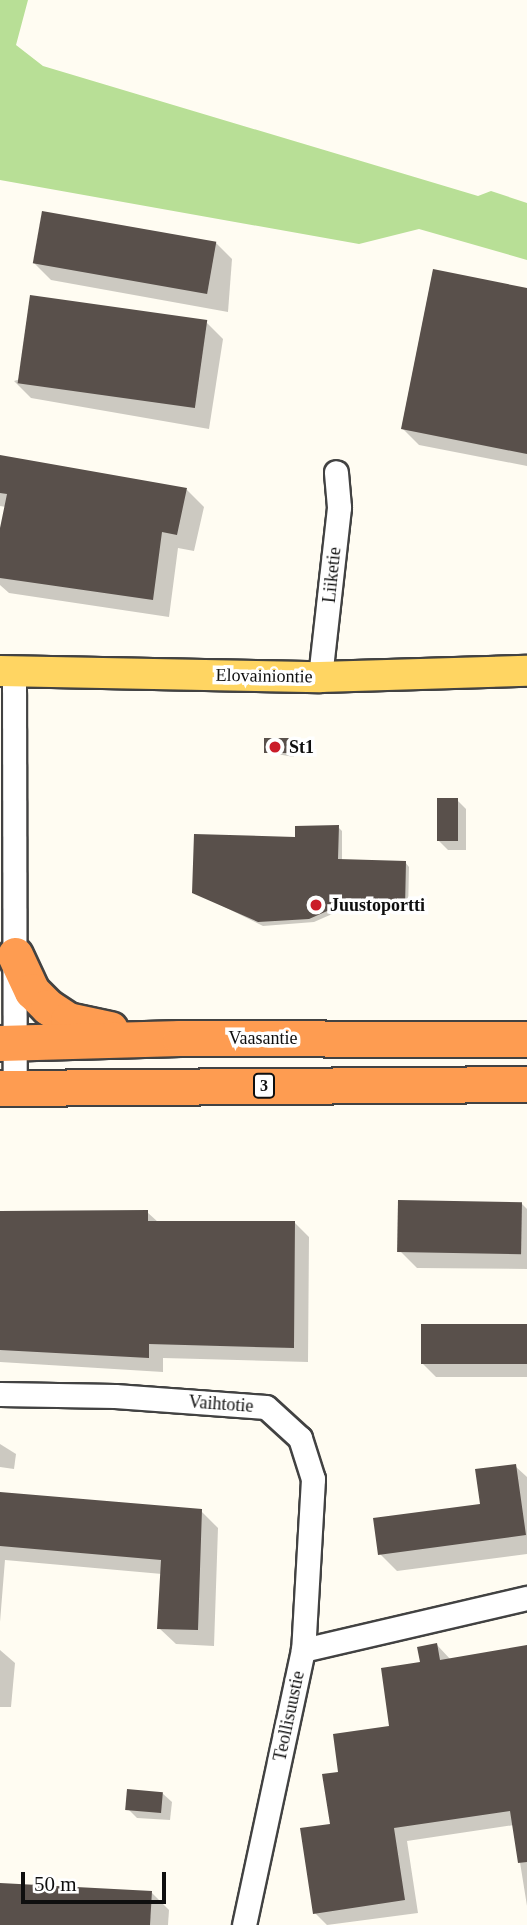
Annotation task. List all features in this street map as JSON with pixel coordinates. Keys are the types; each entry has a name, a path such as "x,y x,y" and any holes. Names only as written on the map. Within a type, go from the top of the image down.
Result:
{"highway":[{"path":"8,969 68,1020 180,1038"},
{"name":"Vaasantie","path":"8,1043 180,1038 527,1039"},
{"name":"3","path":"7,1088 527,1084"}],"main road":[{"name":"Elovainiontie","path":"7,671 320,677 527,670"}],"street":[{"name":"Liiketie","path":"320,677 339,507 336,472"},
{"path":"7,671 7,1088"},
{"name":"Vaihtotie","path":"0,1394 116,1396 266,1407 300,1438 313,1479 303,1650"},
{"name":"Teollisuustie","path":"244,1925 303,1650 527,1598"}],"green space":[{"path":"0,0 28,0 16,45 43,66 478,196 491,191 527,203 527,260 419,229 359,244 0,180"}],"building":[{"path":"42,211 216,242 207,294 33,263"},
{"path":"433,269 527,288 527,454 401,429"},
{"path":"30,295 207,320 195,408 18,383"},
{"path":"0,455 187,488 177,535 162,532 153,600 0,578 0,528 7,494 0,493"},
{"path":"264,738 291,738 291,753 264,753"},
{"path":"437,798 458,798 458,841 437,841"},
{"path":"339,825 338,859 406,861 405,909 334,908 309,919 258,922 192,893 194,834 295,837 295,826"},
{"path":"398,1200 522,1202 521,1254 397,1252"},
{"path":"148,1210 148,1221 295,1221 294,1348 149,1344 149,1358 0,1350 0,1211"},
{"path":"421,1324 527,1324 527,1364 421,1364"},
{"path":"516,1464 526,1535 378,1555 373,1518 480,1504 475,1469"},
{"path":"0,1492 202,1509 198,1630 157,1629 161,1560 0,1546"},
{"path":"437,1643 440,1660 527,1645 527,1862 518,1863 510,1811 394,1828 405,1900 313,1914 300,1828 330,1824 322,1774 338,1772 333,1734 389,1726 381,1668 420,1662 417,1647"},
{"path":"127,1789 163,1792 161,1813 125,1810"},
{"path":"0,1883 152,1891 150,1925 0,1925"}],"place":[{"name":"St1","path":"275,747"},
{"name":"Juustoportti","path":"316,905"}]}
